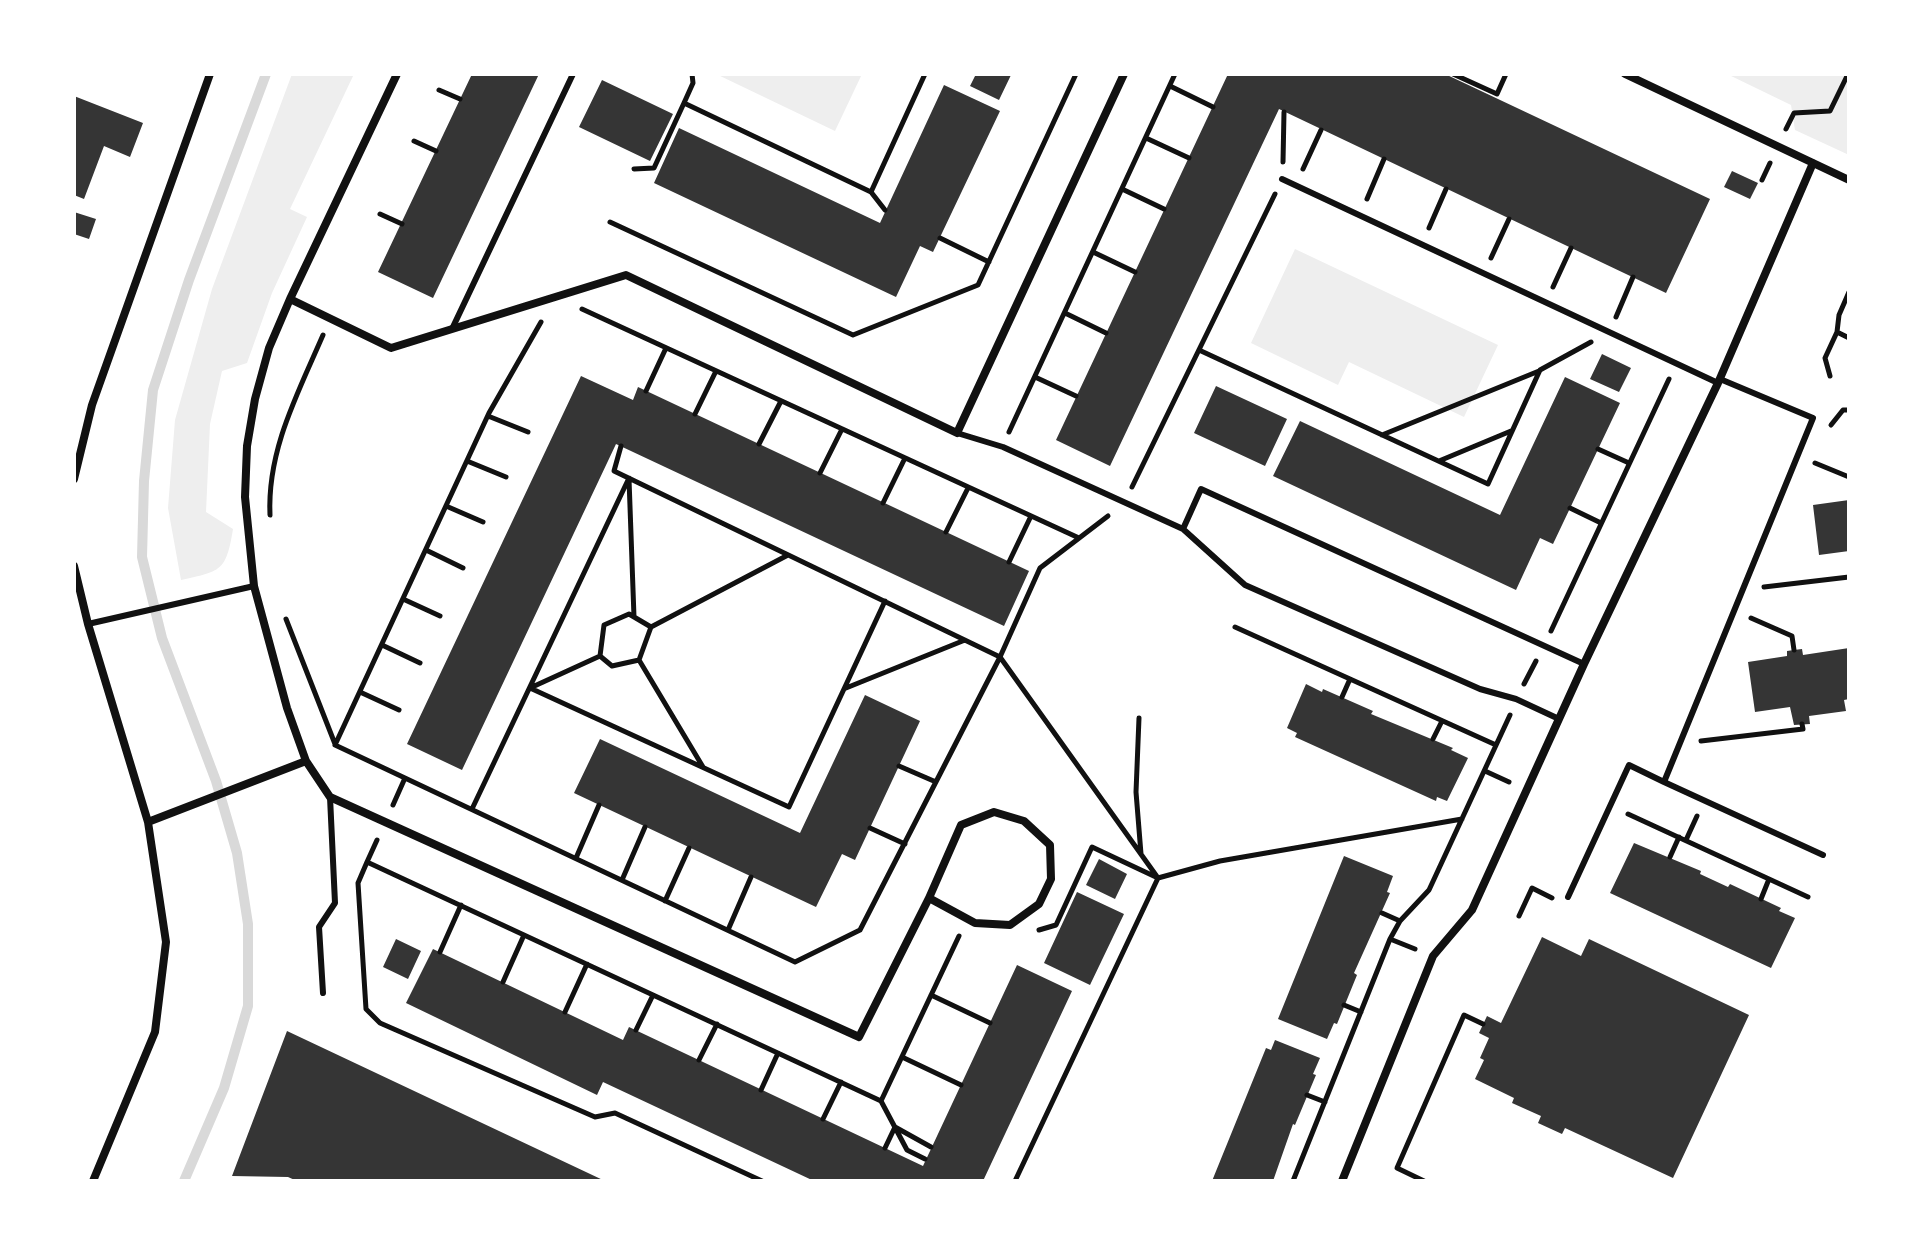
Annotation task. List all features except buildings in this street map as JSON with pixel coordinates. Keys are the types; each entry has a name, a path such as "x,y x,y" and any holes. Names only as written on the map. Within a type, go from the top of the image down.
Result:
{"street":[{"path":"74,479 92,405 210,74"},
{"path":"397,74 269,348 255,399 247,446 245,497 254,586 287,708 306,761 330,797 859,1037 929,898 961,825 994,812 1024,821 1050,845 1051,879 1039,904 1010,925 975,923 929,898"},
{"path":"1625,74 1849,180"},
{"path":"290,299 391,348 626,275 957,433 1123,77"},
{"path":"1342,1181 1433,956 1472,910 1584,664 1719,381 1813,163"},
{"path":"74,566 88,624 148,822 166,942 155,1032 93,1181"},
{"path":"148,822 306,761"}],"lane":[{"path":"452,329 573,74"},
{"path":"1111,74 1123,77"},
{"path":"1282,179 1676,364 1813,418 1664,782"},
{"path":"957,433 1003,447 1183,529 1245,585 1480,689 1516,699 1559,719"},
{"path":"1183,529 1201,489 1584,664"},
{"path":"88,624 254,586"},
{"path":"1568,897 1629,765 1823,855"},
{"path":"323,993 319,927 335,903 330,797"}],"path":[{"path":"634,169 654,168 693,83 692,74"},
{"path":"871,192 925,74"},
{"path":"610,222 853,335 978,285 1076,74"},
{"path":"1003,447 1175,74"},
{"path":"1453,74 1497,94 1506,74"},
{"path":"1762,180 1794,113 1830,111 1848,74"},
{"path":"1170,86 1213,107"},
{"path":"439,90 460,99"},
{"path":"684,103 871,192 885,210"},
{"path":"283,609 335,745 795,962 860,930 1000,657 1040,568 1125,503 1282,179 1284,112"},
{"path":"1311,152 1321,130"},
{"path":"1146,138 1189,158"},
{"path":"414,141 436,151"},
{"path":"1374,182 1384,159"},
{"path":"1122,189 1164,209"},
{"path":"1436,210 1446,189"},
{"path":"380,214 402,224"},
{"path":"1500,239 1509,219"},
{"path":"940,238 989,262"},
{"path":"1561,270 1571,248"},
{"path":"1093,252 1135,272"},
{"path":"1623,300 1633,277"},
{"path":"1830,376 1825,358 1849,292"},
{"path":"335,745 488,416 555,297 1079,538"},
{"path":"1065,313 1106,333"},
{"path":"270,518 269,488 279,437 330,318"},
{"path":"1382,435 1540,370 1610,332"},
{"path":"1837,332 1849,338"},
{"path":"646,391 666,348"},
{"path":"1199,350 1488,484 1540,370"},
{"path":"1293,1181 1390,939 1400,921 1429,890 1516,699 1676,364"},
{"path":"695,414 716,371"},
{"path":"1035,377 1076,396"},
{"path":"759,444 781,401"},
{"path":"1826,438 1831,425 1843,410 1849,410"},
{"path":"488,416 528,432"},
{"path":"820,473 842,429"},
{"path":"1438,461 1512,431"},
{"path":"621,446 614,471 1000,657 1158,878"},
{"path":"1598,449 1629,463"},
{"path":"1810,477 1821,450"},
{"path":"883,503 905,458"},
{"path":"467,461 506,477"},
{"path":"1815,463 1849,477"},
{"path":"629,478 634,617"},
{"path":"472,809 629,478"},
{"path":"946,532 968,488"},
{"path":"446,506 483,522"},
{"path":"1570,508 1601,523"},
{"path":"1009,562 1031,516"},
{"path":"426,550 463,568"},
{"path":"639,660 651,627 789,555"},
{"path":"1760,597 1770,573"},
{"path":"1764,587 1849,577"},
{"path":"403,599 440,616"},
{"path":"530,688 789,807 885,601"},
{"path":"1746,632 1755,608"},
{"path":"600,656 604,625 629,614 651,627"},
{"path":"1751,618 1792,636 1794,650"},
{"path":"1235,627 1496,745"},
{"path":"845,689 965,640"},
{"path":"382,645 420,663"},
{"path":"530,688 600,656"},
{"path":"600,656 612,666 639,660"},
{"path":"639,660 704,768"},
{"path":"1342,697 1350,679"},
{"path":"360,692 399,710"},
{"path":"1139,718 1136,792 1141,855"},
{"path":"1433,739 1442,721"},
{"path":"1700,741 1803,729 1802,724"},
{"path":"1696,750 1706,728"},
{"path":"899,766 936,782"},
{"path":"1485,771 1527,790"},
{"path":"405,778 358,883 366,1009 380,1023 595,1117 615,1113 762,1181"},
{"path":"1670,857 1704,800"},
{"path":"576,858 599,805"},
{"path":"1621,828 1628,814 1808,897"},
{"path":"1028,933 1056,925 1092,847 1158,878 1220,861 1462,819"},
{"path":"622,880 645,827"},
{"path":"870,828 905,844"},
{"path":"665,901 689,848"},
{"path":"367,862 881,1101 907,1150 925,1159"},
{"path":"728,930 751,877"},
{"path":"1015,1181 1158,878"},
{"path":"1761,899 1769,879"},
{"path":"1519,916 1532,888 1557,901"},
{"path":"440,952 461,905"},
{"path":"1382,913 1400,921"},
{"path":"503,982 524,935"},
{"path":"881,1101 958,936 972,937"},
{"path":"565,1012 587,964"},
{"path":"636,1030 653,995"},
{"path":"931,995 990,1023"},
{"path":"1344,1005 1361,1012"},
{"path":"1424,1181 1397,1168 1464,1015 1483,1024"},
{"path":"699,1060 717,1024"},
{"path":"761,1090 778,1053"},
{"path":"902,1057 961,1085"},
{"path":"823,1119 841,1082"},
{"path":"1307,1095 1325,1102"},
{"path":"895,1127 931,1147"},
{"path":"885,1148 895,1127"}],"shaded area":[{"path":"292,74 354,74 290,209 307,217 272,293 247,363 222,371 210,424 206,512 233,529 228,554 213,571 181,580 168,508 175,420 212,289"},
{"path":"716,74 862,74 835,131"},
{"path":"1727,74 1849,74 1849,155 1795,130 1791,105"},
{"path":"1295,249 1498,345 1464,417 1349,362 1338,385 1251,343"}],"waterway":[{"path":"184,1181 224,1088 248,1006 248,924 237,853 216,781 162,638 142,557 144,481 153,390 189,280 266,74"}]}
